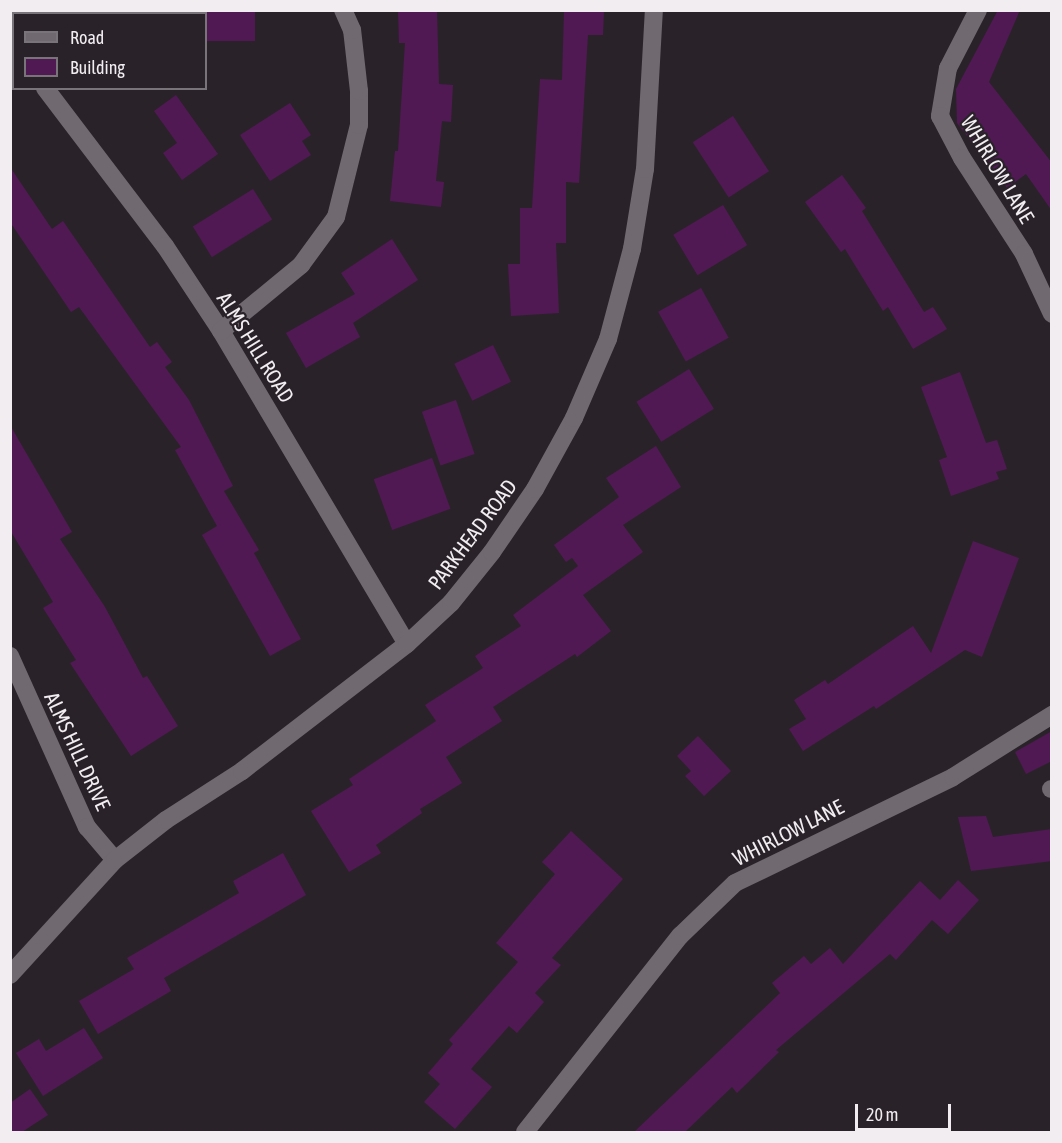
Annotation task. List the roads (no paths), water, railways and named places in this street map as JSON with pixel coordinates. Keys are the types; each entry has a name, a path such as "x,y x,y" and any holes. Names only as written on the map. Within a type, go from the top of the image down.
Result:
{"street":[{"path":"221,331 301,265 336,217 359,125 359,91 352,30 343,10"},
{"name":"PARKHEAD ROAD","path":"10,975 115,860 166,820 242,771 407,644 472,577 534,489 574,418 608,339 632,249 645,169 654,10"},
{"name":"WHIRLOW LANE","path":"978,10 948,68 940,116 962,158 1024,254 1052,314"},
{"name":"ALMS HILL ROAD","path":"47,90 165,246 221,331 407,644"},
{"name":"ALMS HILL DRIVE","path":"10,656 87,827 115,860"},
{"name":"WHIRLOW LANE","path":"525,1132 680,936 735,883 953,777 1052,715"}]}
